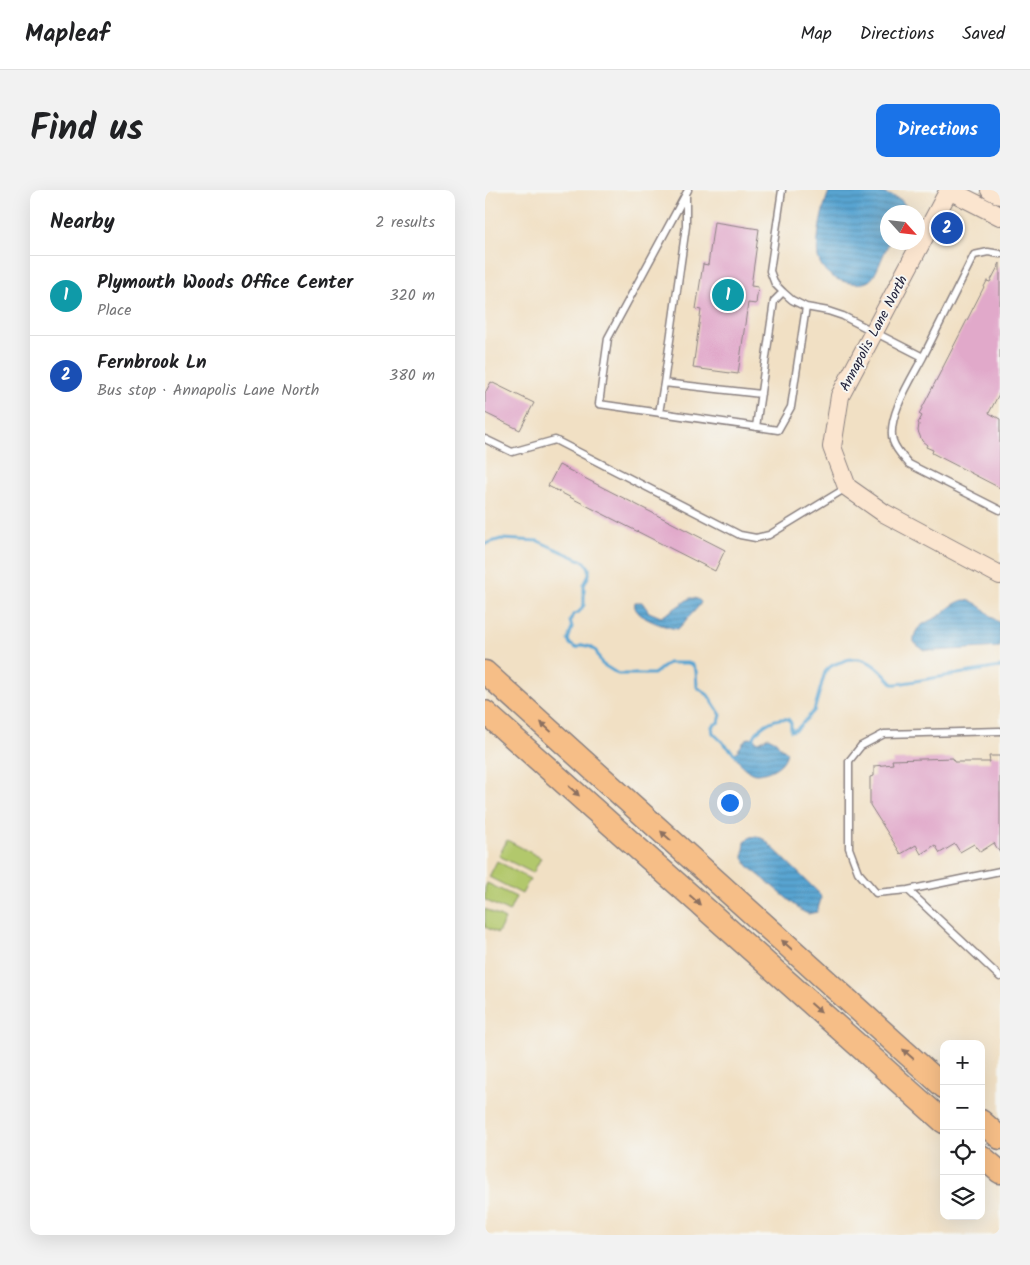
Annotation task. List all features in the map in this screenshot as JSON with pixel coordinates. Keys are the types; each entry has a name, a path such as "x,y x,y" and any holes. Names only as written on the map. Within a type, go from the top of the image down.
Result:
{"highway":[{"path":"485,672 942,1085"},
{"path":"485,712 940,1118"},
{"path":"985,1125 1000,1138"},
{"path":"985,1159 1000,1172"}],"street":[{"path":"949,190 1000,216"},
{"name":"Annapolis Lane North","path":"847,487 832,447 840,396 949,190"},
{"path":"991,190 1000,195"},
{"path":"847,487 884,513 1000,575"}],"lane":[{"path":"783,190 770,271 775,284 792,300 806,306 843,316 923,357"},
{"path":"687,192 609,338 599,404 778,430 791,407 806,306"},
{"path":"659,413 686,226 687,192"},
{"path":"1000,254 988,252 974,255 894,416 891,428 893,442 899,453 909,464 1000,510"},
{"path":"756,427 775,302 783,292"},
{"path":"664,383 761,394"},
{"path":"485,438 512,452 555,440 740,535 756,538 769,535 847,487"},
{"path":"1000,732 884,734 861,746 849,762 849,848 858,872 876,893 908,890 1000,871"},
{"path":"908,890 1000,977"}],"green space":[{"path":"507,840 541,858 533,873 499,856"},
{"path":"497,861 530,879 522,894 489,877"},
{"path":"487,883 516,897 509,912 485,900"},
{"path":"485,909 505,919 498,933 485,927"}],"water":[{"path":"830,190 853,192 875,190 900,199 905,205 880,205 880,250 886,250 875,274 866,282 852,283 836,279 820,263 817,251 820,223"},
{"path":"690,598 701,602 678,629 650,621 638,612 635,607 635,602 642,602 649,612 661,617"},
{"path":"964,600 979,605 1000,623 1000,647 934,651 924,650 914,643 916,632 922,625 940,615 954,604"},
{"path":"768,737 776,741 787,753 780,765 767,772 754,774 740,764 735,754 746,739 750,738 759,742"},
{"path":"757,836 765,840 820,894 821,899 817,912 808,914 802,911 748,866 743,858 745,842 750,837"}],"building":[{"path":"714,222 759,229 751,286 758,287 756,304 748,303 738,374 693,368 701,310 696,309 703,264 708,265"},
{"path":"1000,263 1000,392 989,413 1000,419 1000,488 932,453 933,450 926,447 927,445 922,441 918,431 918,423 922,416 919,414 987,281 990,282"},
{"path":"491,382 534,403 520,430 485,413 485,393"},
{"path":"559,465 725,550 715,571 548,486"},
{"path":"989,756 1000,756 1000,853 994,843 980,852 974,844 960,852 955,844 940,853 935,845 921,854 916,845 901,854 870,805 870,777 874,776 874,766 893,764 892,760 953,758 954,762 990,762"}],"waterway":[{"path":"485,544 501,539 538,541 585,562 589,568 589,575 584,585 584,605 579,612 573,615 570,621 572,628 568,640 570,644 576,648 583,645 591,647 596,651 602,664 618,674 654,674 668,663 688,663 693,665 696,671 697,687 708,695 721,715 719,722 712,726 713,733 738,757"},
{"path":"752,743 761,728 776,720 788,719 791,723 791,731 797,729 814,711 825,672 834,664 849,659 864,660 870,663 893,684 1000,667"}],"place":[{"name":"Fernbrook Ln","path":"947,228"},
{"name":"Plymouth Woods Office Center","path":"728,295"}]}
